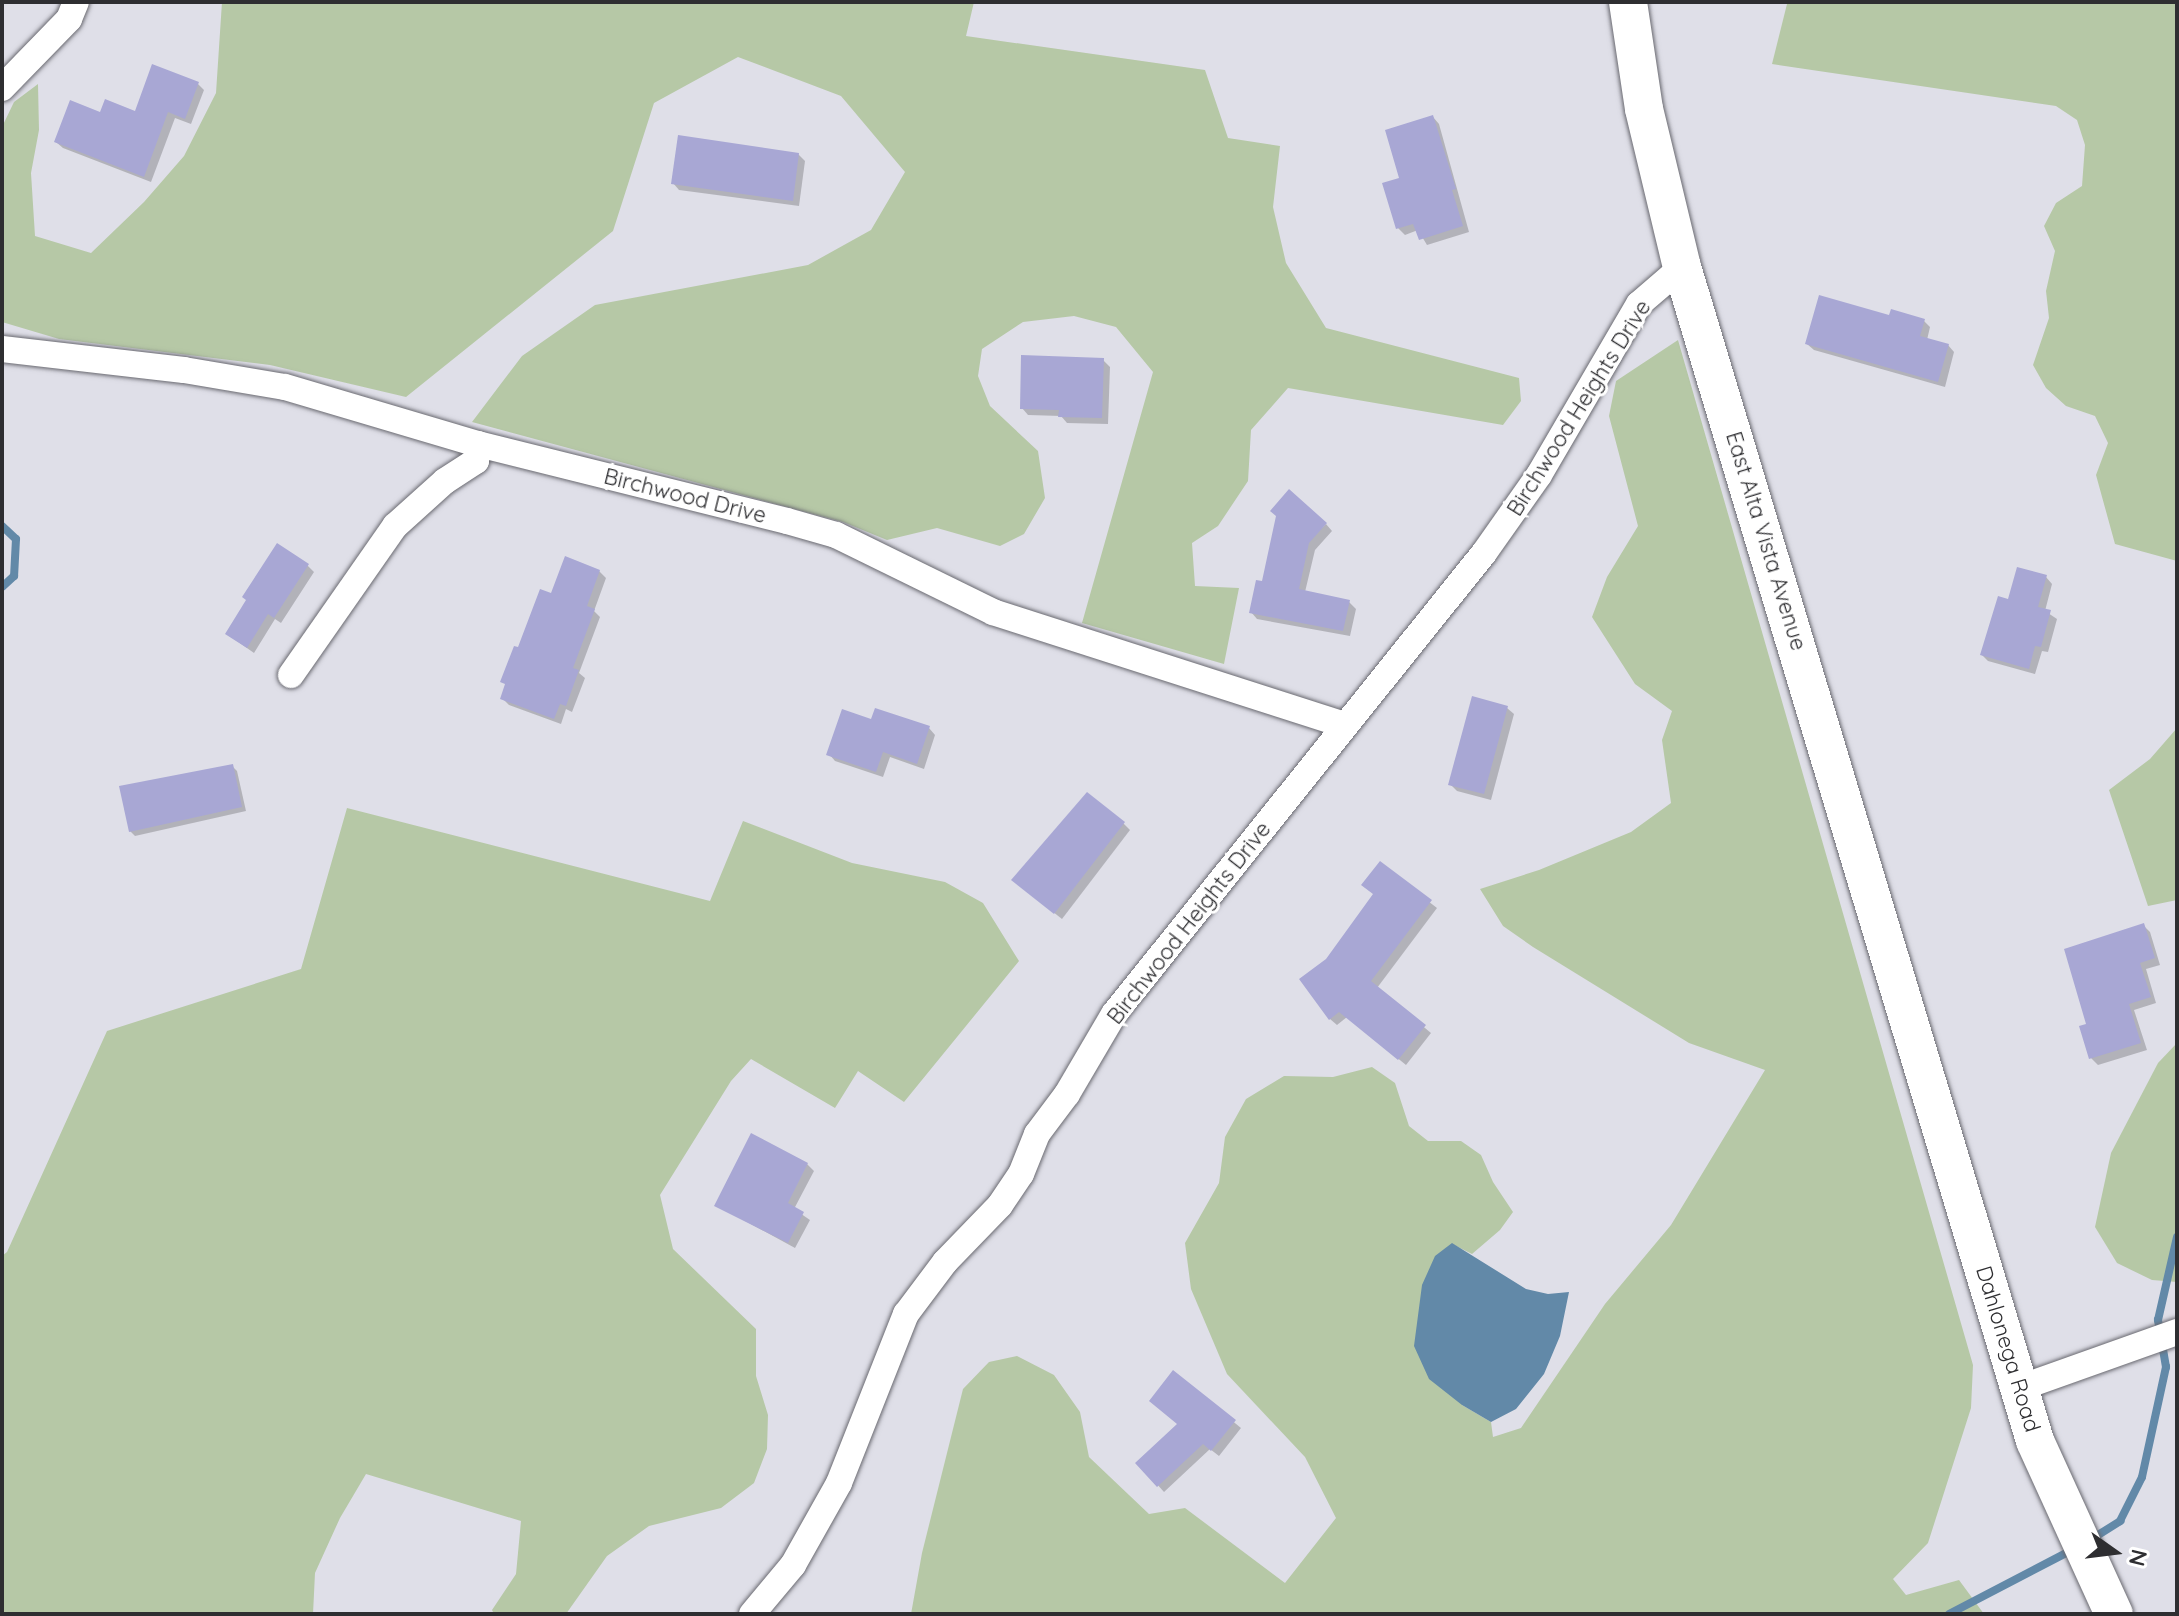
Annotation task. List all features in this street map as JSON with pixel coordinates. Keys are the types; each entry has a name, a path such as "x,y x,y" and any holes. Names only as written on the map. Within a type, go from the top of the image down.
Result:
{"main road":[{"name":"East Alta Vista Avenue","path":"1628,2 1644,109 1682,267 1926,1074"},
{"name":"Dahlonega Road","path":"1926,1074 2035,1441 2114,1614"}],"street":[{"path":"2,88 69,19 76,2"},
{"name":"Birchwood Heights Drive","path":"752,1614 793,1565 839,1483 906,1314 945,1262 1000,1205 1021,1174 1037,1134 1067,1094 1114,1014 1484,553 1530,488 1639,304 1682,267"},
{"name":"Birchwood Drive","path":"2,349 184,370 285,387 478,444 836,535 993,612 1344,725"},
{"path":"291,675 395,526 445,481 476,461 478,444"},
{"path":"2020,1388 2177,1332"}],"green space":[{"path":"222,2 974,2 966,36 1205,70 1228,138 1280,146 1273,207 1286,263 1326,328 1519,378 1521,401 1503,425 1288,388 1251,430 1248,481 1218,526 1192,543 1195,586 1239,588 1224,664 1082,623 1153,372 1116,327 1074,316 1023,322 982,349 978,376 990,406 1038,451 1045,498 1024,534 1000,546 937,528 887,540 843,522 472,422 522,356 595,305 808,265 871,230 905,172 841,96 738,57 654,103 613,231 406,397 270,365 59,339 2,322 2,127 14,102 38,84 39,130 31,173 35,236 91,253 144,202 184,156 216,93"},
{"path":"2177,2 2177,561 2115,544 2096,475 2108,443 2095,416 2066,406 2046,388 2033,365 2049,318 2046,291 2055,251 2044,226 2056,203 2082,186 2085,145 2077,120 2056,106 1772,64 1787,4"},
{"path":"1678,340 1973,1365 1971,1408 1928,1543 1893,1579 1906,1595 1959,1580 1984,1614 911,1614 922,1553 963,1389 989,1362 1017,1356 1054,1375 1080,1412 1089,1457 1149,1514 1185,1508 1285,1583 1336,1518 1305,1457 1227,1374 1191,1289 1185,1243 1219,1183 1225,1137 1246,1099 1284,1076 1333,1077 1372,1067 1395,1083 1409,1126 1428,1141 1461,1141 1481,1155 1493,1182 1513,1212 1500,1230 1472,1254 1452,1244 1462,1405 1491,1422 1493,1437 1521,1428 1605,1304 1671,1225 1765,1070 1689,1043 1533,947 1503,926 1480,889 1539,870 1631,832 1671,803 1662,740 1672,711 1635,684 1592,617 1607,577 1638,526 1609,416 1616,381"},
{"path":"2177,728 2177,900 2148,906 2109,790 2150,759"},
{"path":"347,808 710,901 743,821 852,863 945,882 983,903 1019,961 904,1102 858,1071 835,1108 751,1059 731,1081 660,1195 673,1249 756,1329 756,1376 768,1415 767,1449 754,1483 721,1508 649,1526 607,1556 566,1614 494,1614 492,1610 516,1574 521,1521 366,1474 340,1518 315,1573 313,1614 2,1614 2,1256 7,1252 107,1031 301,969"},
{"path":"2177,1043 2177,1282 2152,1280 2117,1263 2095,1227 2111,1153 2158,1063"}],"water":[{"path":"1452,1243 1526,1289 1548,1294 1569,1292 1560,1336 1544,1374 1516,1409 1491,1422 1462,1405 1429,1379 1414,1346 1422,1285 1435,1256"}],"building":[{"path":"152,64 199,82 185,119 168,112 144,177 54,142 70,100 100,112 105,99 135,111"},
{"path":"1433,115 1456,189 1452,190 1463,226 1419,240 1413,224 1396,229 1382,183 1399,178 1385,130"},
{"path":"678,135 799,153 793,201 671,184"},
{"path":"1819,295 1889,315 1891,309 1925,319 1920,336 1949,344 1938,382 1805,344"},
{"path":"1021,355 1104,358 1102,418 1058,417 1059,410 1020,409"},
{"path":"1289,489 1327,523 1309,543 1299,589 1350,600 1343,631 1249,613 1256,580 1262,581 1276,516 1270,511"},
{"path":"277,543 309,564 274,618 268,614 247,648 225,634 246,600 242,597"},
{"path":"565,556 600,570 587,606 595,609 573,668 579,670 566,706 560,704 554,719 500,699 505,684 500,682 514,646 518,647 540,589 551,593"},
{"path":"2017,567 2047,575 2038,607 2051,610 2041,647 2035,646 2029,669 1980,655 1998,596 2008,599"},
{"path":"1472,696 1508,706 1484,794 1448,785"},
{"path":"875,708 930,726 917,764 883,752 876,772 826,755 842,709 871,719"},
{"path":"233,764 242,807 129,832 119,786"},
{"path":"1087,792 1125,822 1054,914 1011,880"},
{"path":"1380,861 1432,900 1371,981 1426,1025 1398,1060 1339,1012 1329,1020 1299,979 1326,959 1373,894 1361,885"},
{"path":"2144,923 2155,958 2140,963 2151,997 2129,1004 2141,1043 2089,1059 2079,1026 2086,1024 2064,949"},
{"path":"751,1133 808,1163 788,1203 804,1212 788,1243 714,1206"},
{"path":"1173,1370 1236,1420 1211,1451 1203,1444 1157,1487 1135,1463 1177,1424 1149,1401"}],"waterway":[{"path":"2,526 16,539 14,576 2,587"},
{"path":"2090,1540 2120,1521 2142,1477 2166,1367 2158,1320 2177,1237"},
{"path":"1949,1614 2074,1549"}]}
